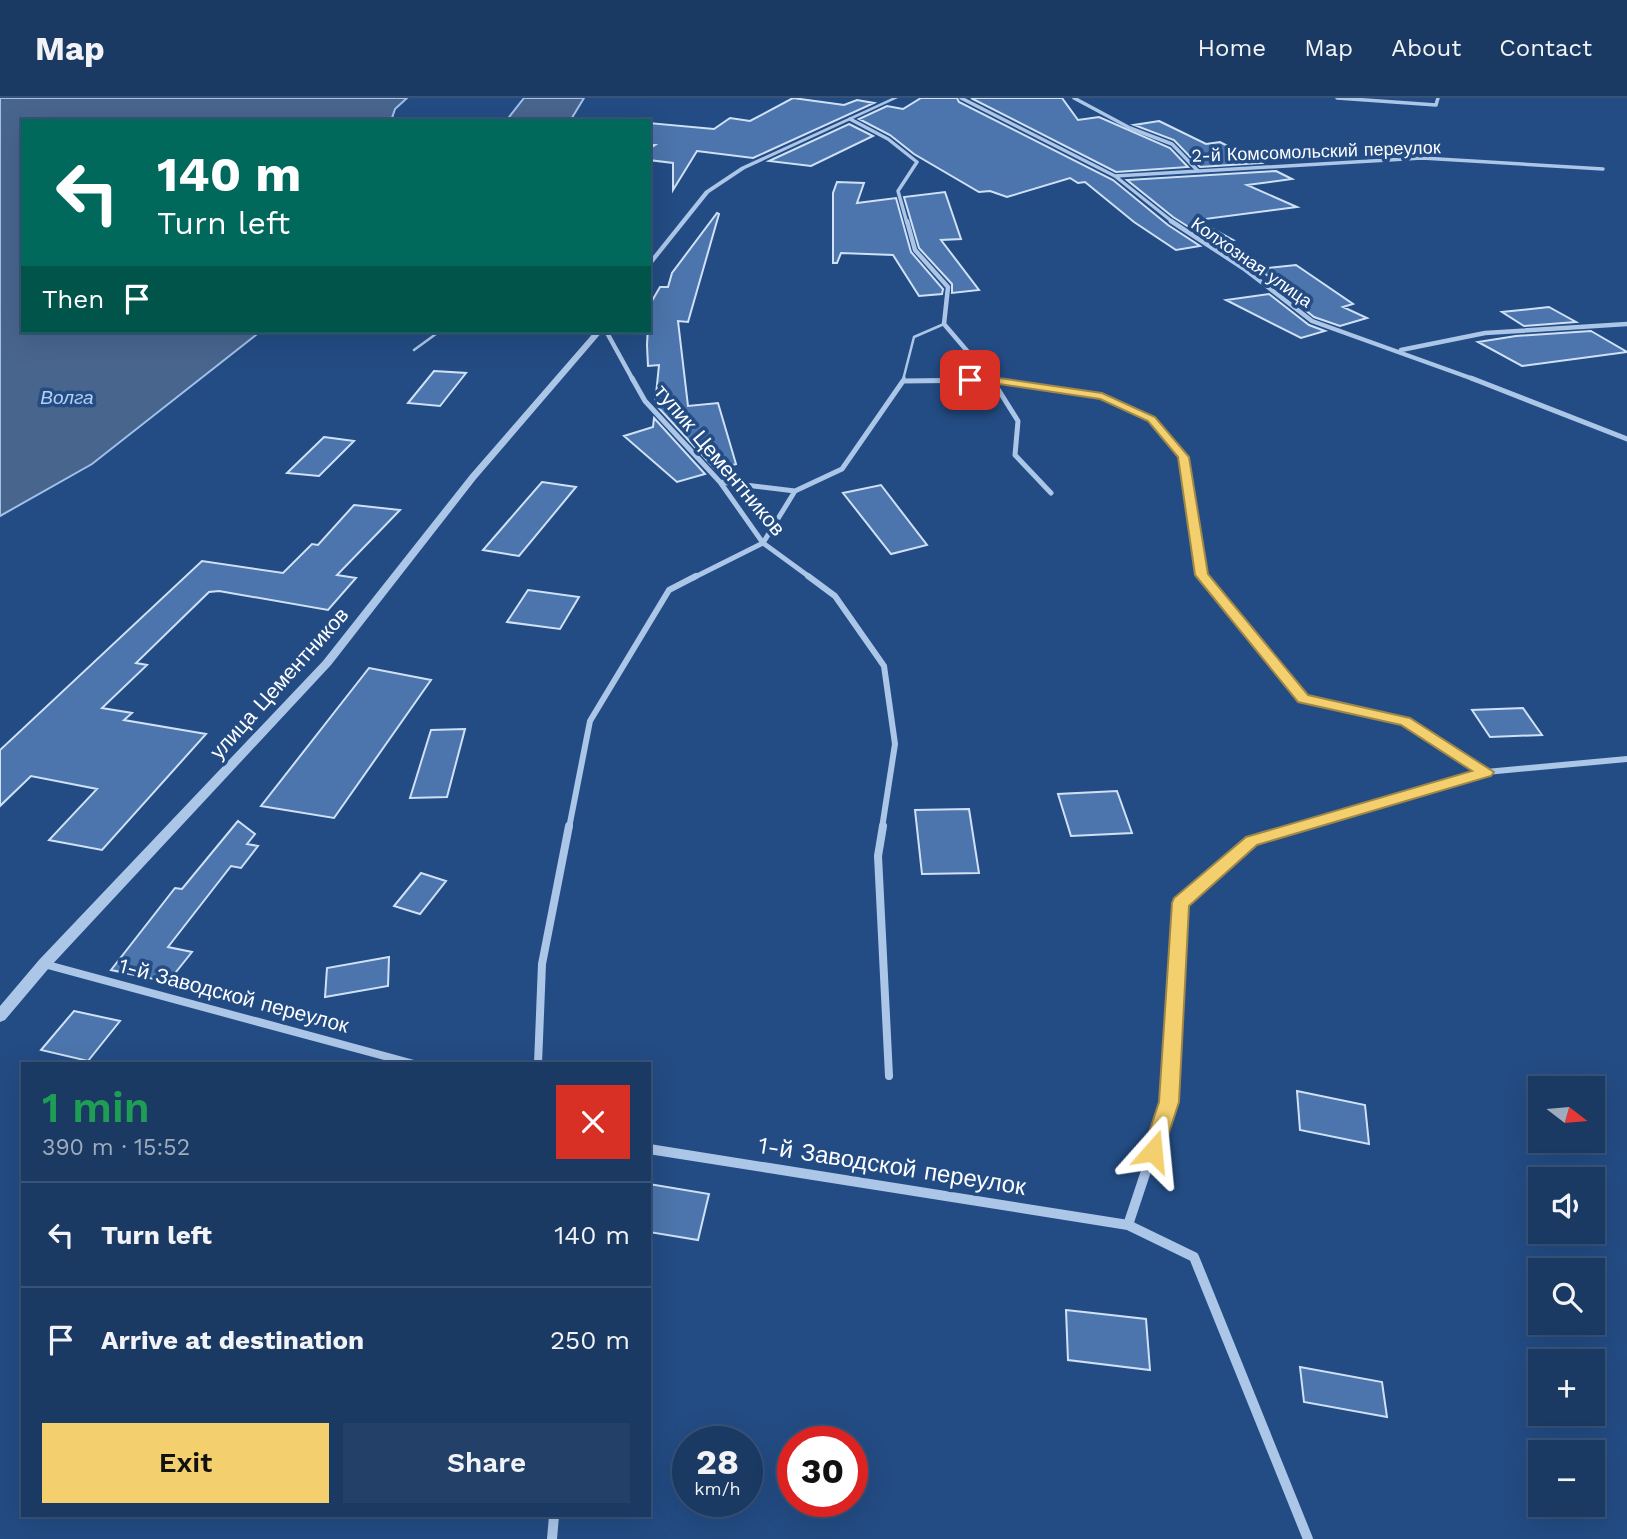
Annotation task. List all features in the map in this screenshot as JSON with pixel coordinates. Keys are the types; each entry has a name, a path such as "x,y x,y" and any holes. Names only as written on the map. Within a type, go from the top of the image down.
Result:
{"street":[{"path":"651,264 707,192 743,168 896,98"},
{"name":"Колхозная улица","path":"961,98 1115,176 1187,234 1243,268 1312,321 1401,351 1627,439"},
{"path":"1074,98 1130,128 1172,144 1197,170"},
{"path":"1337,98 1436,105 1438,98"},
{"path":"850,119 888,139 917,162 898,191 915,250 948,286 944,324 992,380 1018,421 1015,454 1051,493"},
{"name":"2-й Комсомольский переулок","path":"1115,176 1422,158 1603,169"},
{"path":"1401,351 1443,338 1561,326 1627,324"},
{"name":"улица Цементников","path":"0,1016 44,964 327,663 473,477 597,333"},
{"name":"тупик Цементников","path":"607,333 645,401 720,482 763,544 835,596 884,666 895,744 878,856 889,1076"},
{"path":"720,482 795,491 842,470 903,381 992,380 1102,396 1151,419 1184,457 1202,575 1303,698 1405,722 1486,772"},
{"path":"538,1062 542,964 590,721 669,590 763,544 795,491"},
{"path":"1128,1226 1169,1102 1180,903 1251,841 1486,772 1627,759"},
{"name":"1-й Заводской переулок","path":"44,964 407,1062"},
{"name":"1-й Заводской переулок","path":"651,1149 1128,1226 1194,1257 1308,1539"},
{"path":"552,1539 554,1517"}],"lane":[{"path":"903,381 914,337 944,324"},
{"path":"414,350 437,333"}],"water":[{"name":"Волга","path":"0,98 407,98 395,109 392,119 21,119 21,333 258,333 92,464 0,516"},
{"path":"524,98 584,98 571,119 508,119"}],"building":[{"path":"793,98 844,105 857,100 874,103 753,158 697,151 673,190 673,163 651,160 651,148 655,145 651,145 651,123 714,129 730,118 750,121"},
{"path":"921,98 957,98 959,102 1113,180 1168,225 1200,246 1176,250 1134,222 1085,182 1078,183 1070,178 1007,197 990,191 979,192 914,154 890,135 859,119 887,106 903,109"},
{"path":"971,98 1062,98 1078,120 1099,117 1170,148 1188,167 1116,172"},
{"path":"1159,121 1206,144 1220,142 1261,163 1200,167 1174,140 1134,125"},
{"path":"849,124 873,136 811,166 769,161"},
{"path":"1276,171 1292,179 1247,185 1297,207 1197,220 1233,240 1214,243 1173,217 1127,180"},
{"path":"837,182 864,183 857,203 896,198 911,252 943,289 942,294 919,296 893,255 841,253 837,263 833,263 833,193"},
{"path":"945,192 961,239 941,240 979,290 952,293 952,284 919,248 904,197"},
{"path":"717,213 719,214 688,322 678,321 688,406 718,403 736,464 716,470 655,404 659,365 648,366 647,345 648,333 651,333 651,303 660,287 668,287 672,273"},
{"path":"1296,265 1353,304 1343,307 1367,318 1340,326 1314,317 1283,292 1289,292 1259,269"},
{"path":"1269,294 1309,325 1325,331 1301,338 1226,300"},
{"path":"1549,307 1576,322 1524,326 1502,312"},
{"path":"1591,331 1627,352 1522,366 1478,342 1516,336"},
{"path":"434,371 466,373 440,406 408,403"},
{"path":"654,418 705,474 677,482 624,436 653,427"},
{"path":"324,437 354,441 319,476 287,473"},
{"path":"542,482 576,487 519,556 483,550"},
{"path":"881,485 927,545 891,554 843,493"},
{"path":"354,505 400,510 337,575 356,578 328,610 219,591 209,592 136,663 147,665 102,708 132,713 124,720 206,734 102,850 49,840 97,789 31,776 0,806 0,750 202,561 283,573 312,544 318,545"},
{"path":"528,590 579,597 560,629 507,622"},
{"path":"369,668 431,680 334,818 261,806"},
{"path":"1523,708 1542,735 1490,737 1472,710"},
{"path":"465,729 447,797 410,798 431,730"},
{"path":"1117,791 1132,833 1071,836 1058,794"},
{"path":"969,809 979,873 922,874 915,810"},
{"path":"238,821 255,834 247,844 258,846 241,868 231,866 168,947 192,952 168,982 111,970 175,888 182,889"},
{"path":"421,873 446,881 420,914 394,906"},
{"path":"389,957 388,986 325,997 327,968"},
{"path":"74,1011 120,1021 88,1061 41,1050"},
{"path":"1297,1091 1365,1105 1369,1144 1300,1130"},
{"path":"651,1184 709,1194 698,1240 651,1232"},
{"path":"1066,1310 1146,1319 1150,1370 1068,1360"},
{"path":"1300,1367 1382,1382 1387,1417 1304,1402"}],"route":[{"path":"970,380 992,380 1102,396 1151,419 1184,457 1202,575 1303,698 1405,722 1486,772 1251,841 1180,903 1169,1102 1153,1151"}]}
